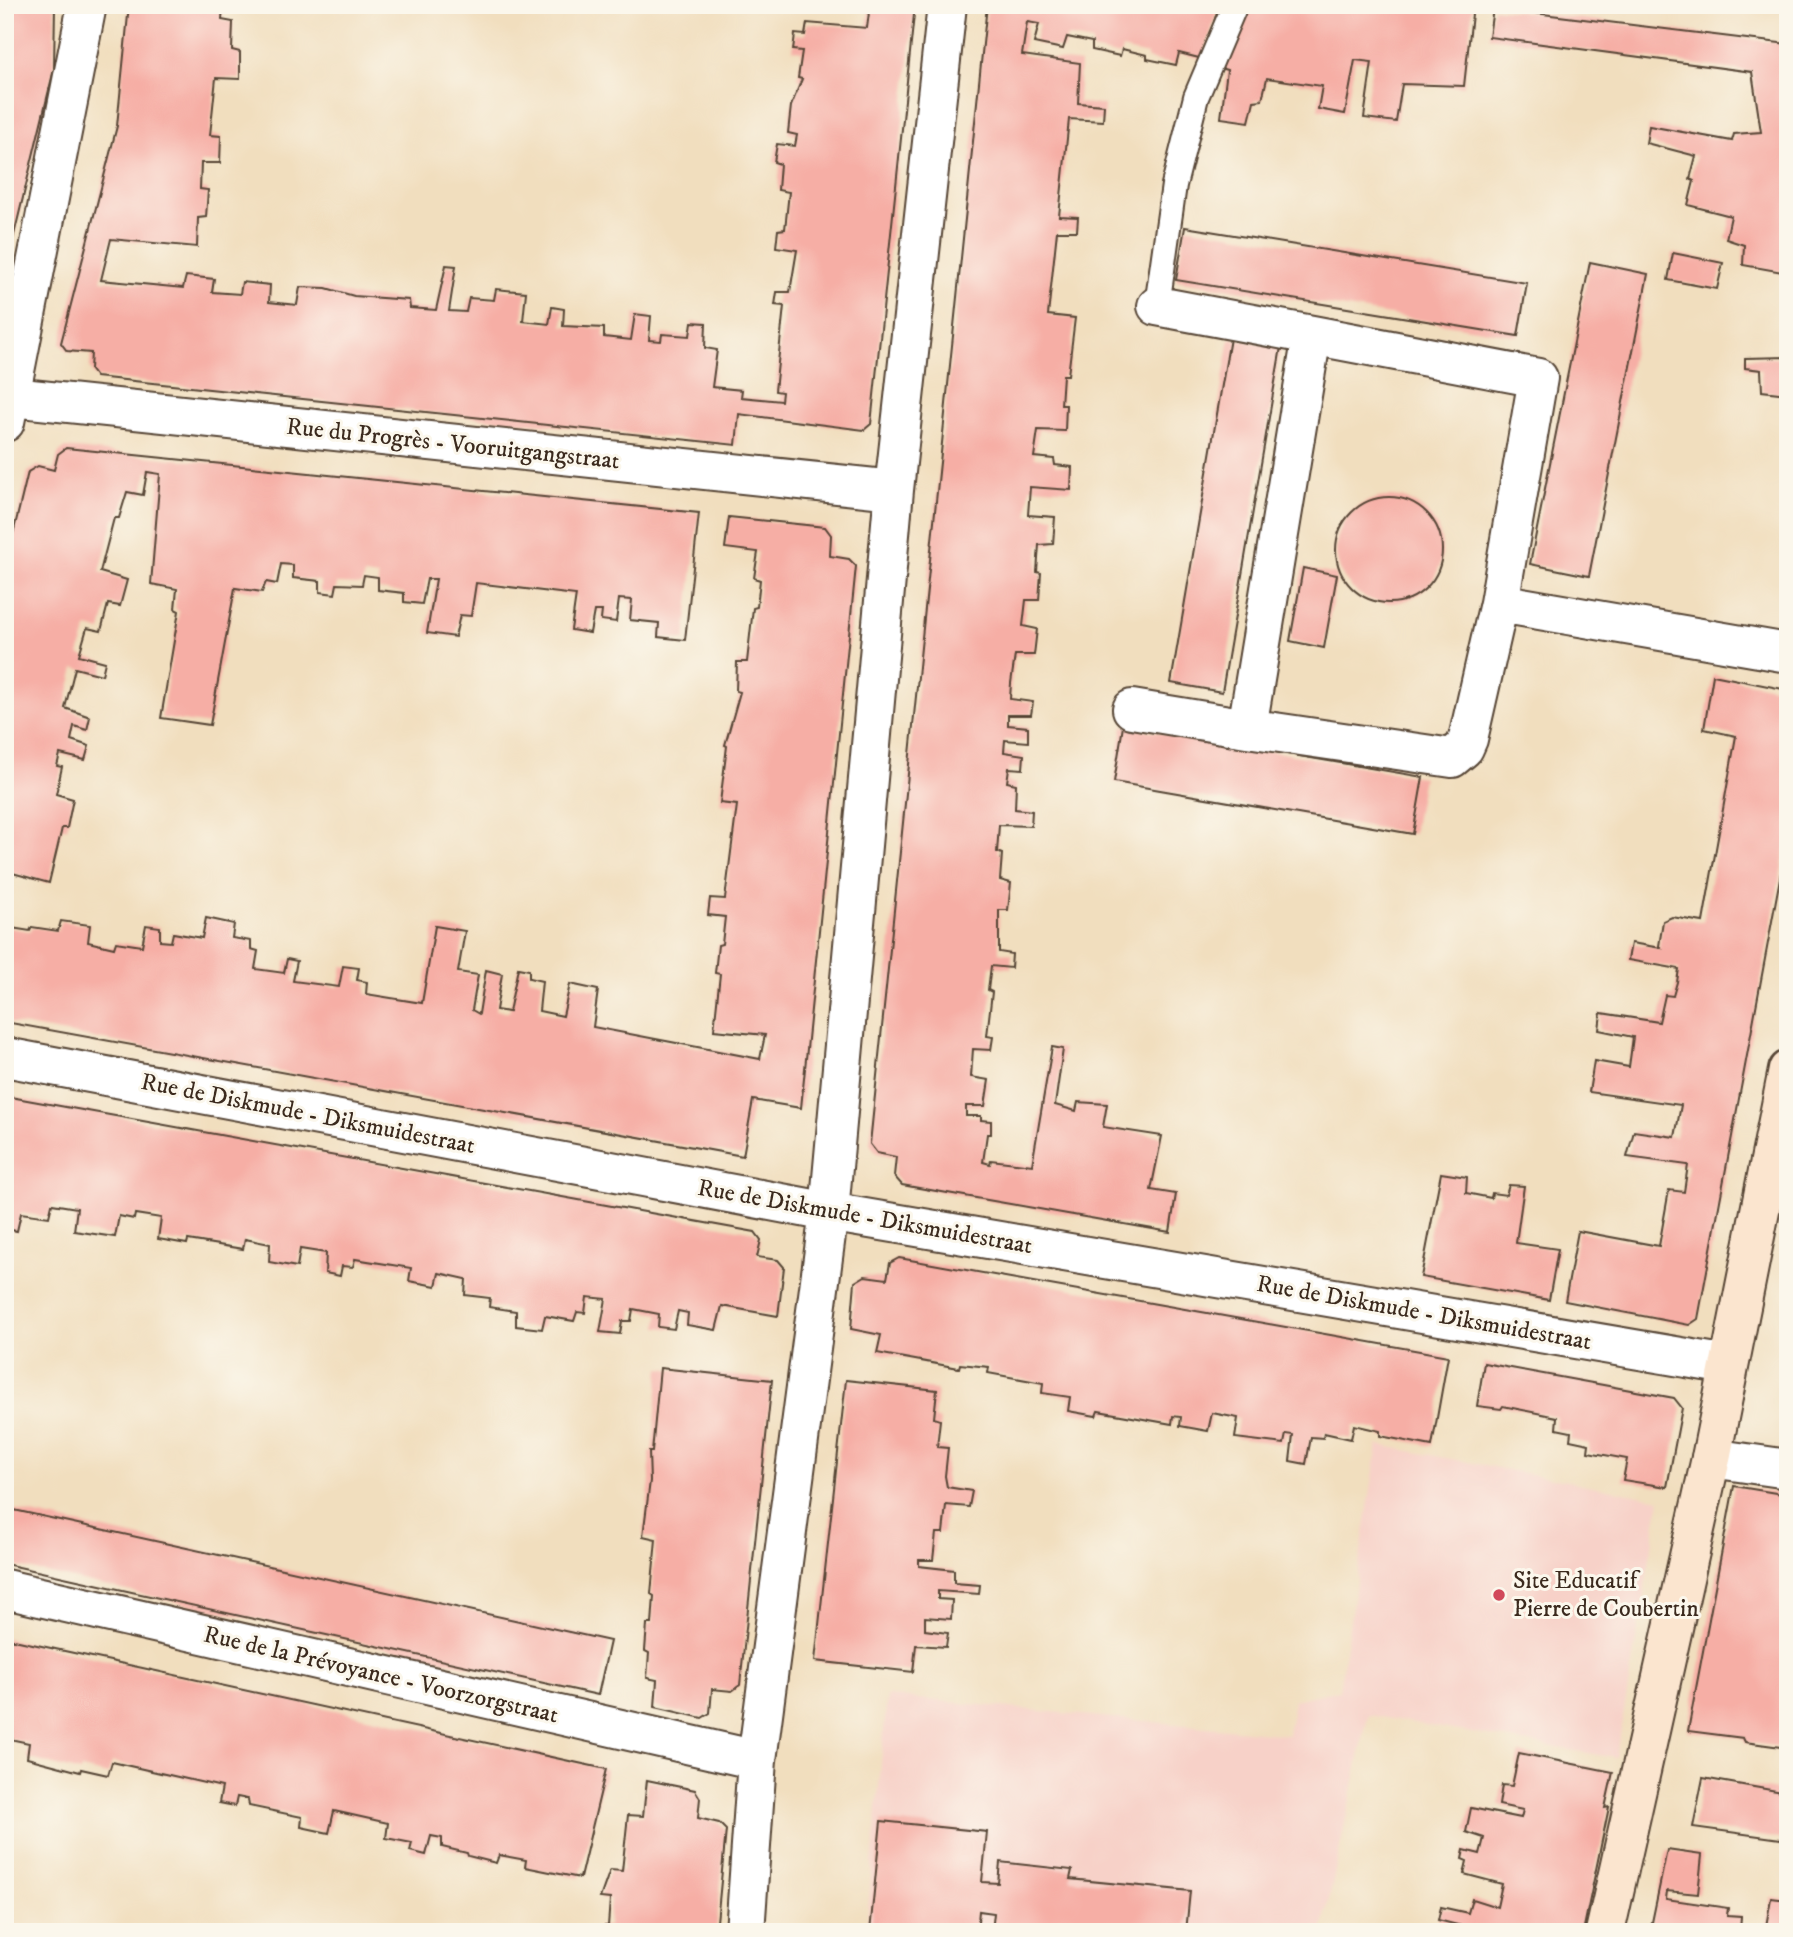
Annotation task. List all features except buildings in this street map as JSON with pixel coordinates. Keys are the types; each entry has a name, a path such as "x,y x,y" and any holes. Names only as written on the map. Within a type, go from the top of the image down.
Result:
{"street":[{"path":"8,410 87,5"},
{"path":"745,1932 757,1760 829,1212 894,490 947,5"},
{"path":"1132,709 1452,758 1464,748 1468,739 1499,603 1538,379 1157,306"},
{"path":"1247,728 1312,335"},
{"name":"Rue du Progrès - Vooruitgangstraat","path":"8,410 894,490"},
{"path":"1499,603 1788,653"},
{"name":"Rue de Diskmude - Diksmuidestraat","path":"5,1057 829,1212 1728,1365"},
{"path":"1605,1932 1711,1458 1788,1070"},
{"path":"1711,1458 1788,1469"},
{"name":"Rue de la Prévoyance - Voorzorgstraat","path":"5,1589 757,1760"}],"lane":[{"path":"1157,306 1174,185 1196,97 1235,5"}],"shaded area":[{"name":"Site Educatif Pierre de Coubertin","path":"1378,1445 1660,1499 1616,1758 1368,1715 1322,1932 866,1932 887,1696 1288,1735 1294,1700 1339,1690"}],"place":[{"name":"Site Educatif Pierre de Coubertin","path":"1499,1595"}]}
